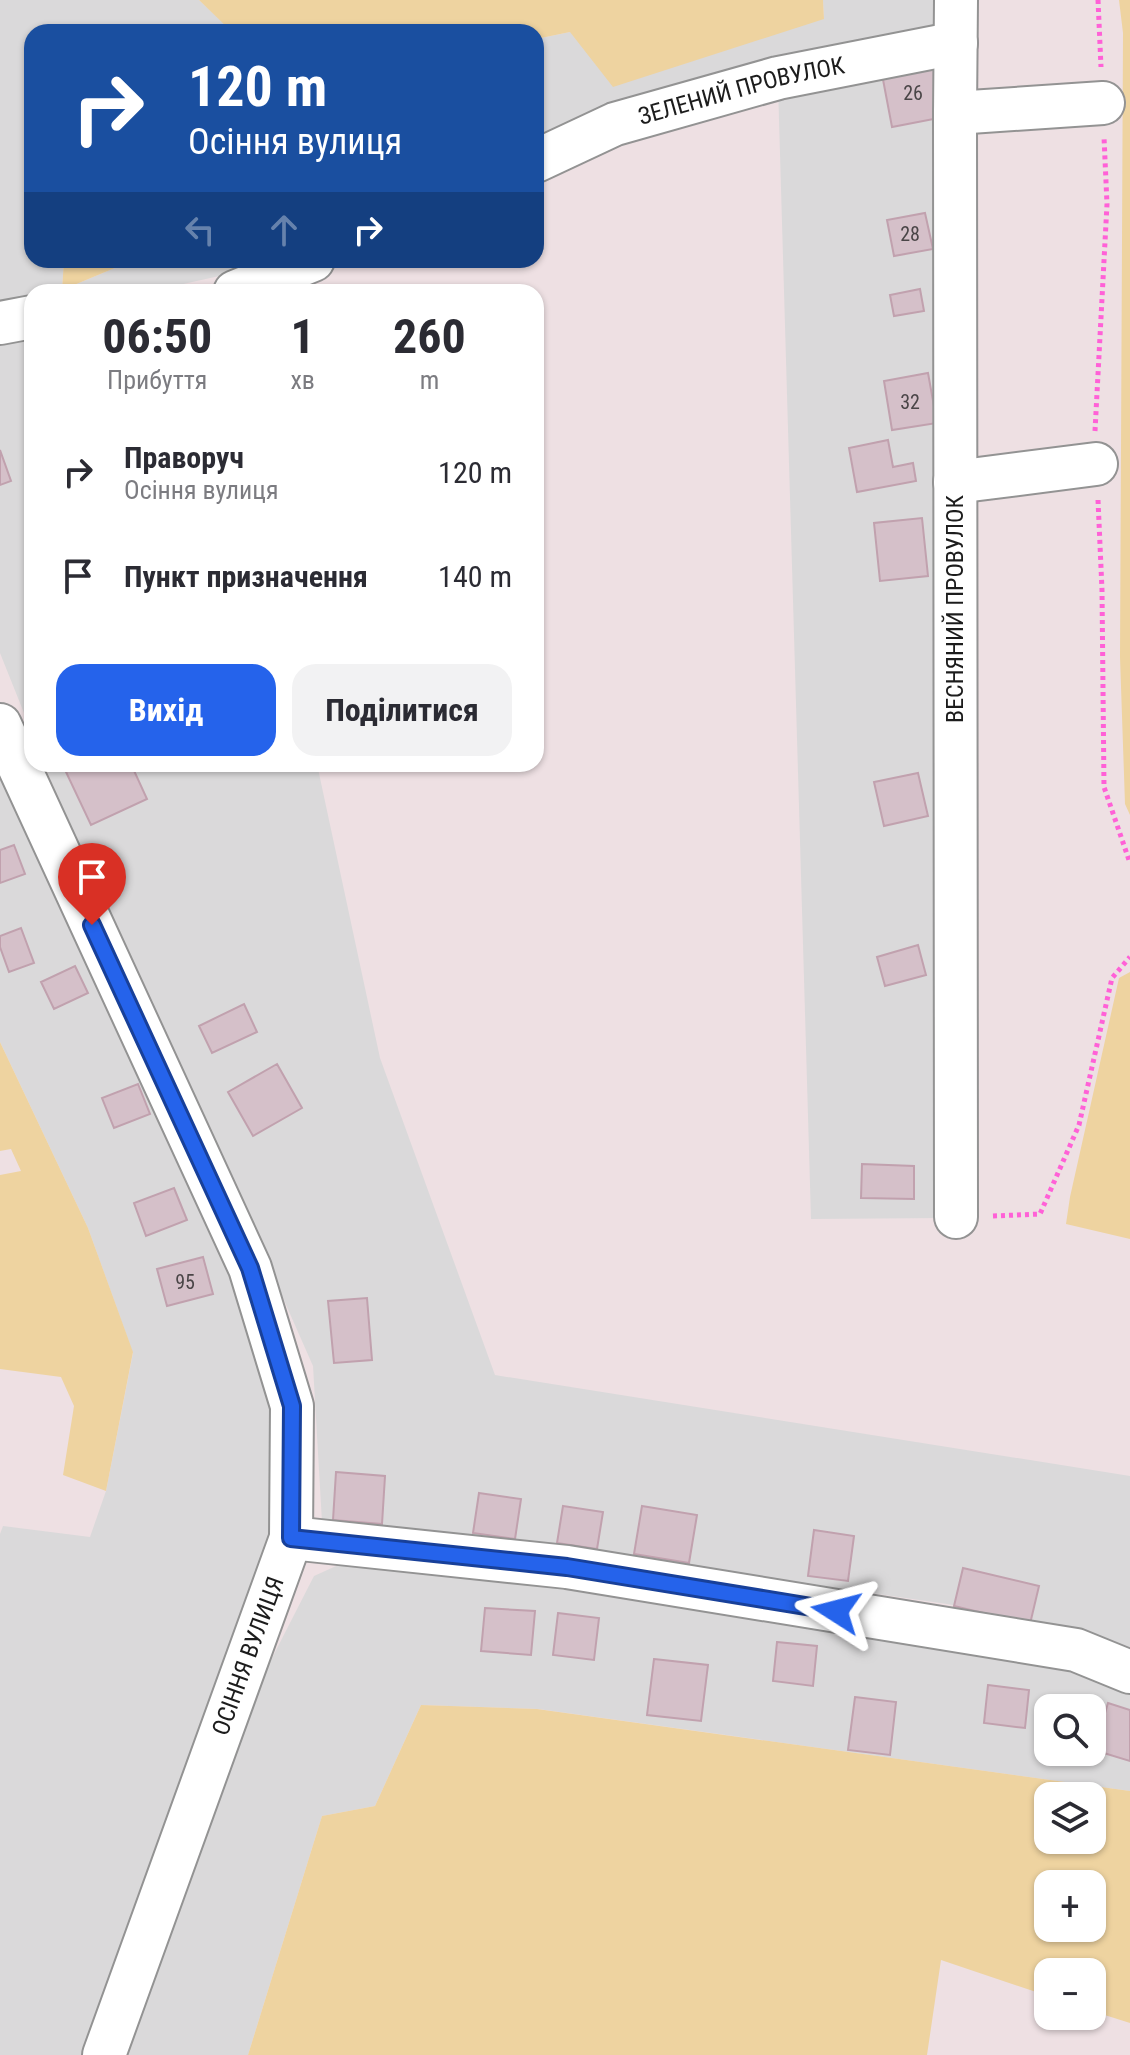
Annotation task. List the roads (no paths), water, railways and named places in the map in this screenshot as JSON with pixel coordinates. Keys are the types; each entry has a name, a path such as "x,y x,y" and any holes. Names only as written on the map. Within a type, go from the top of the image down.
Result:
{"street":[{"name":"ВЕСНЯНИЙ ПРОВУЛОК","path":"956,0 956,1217"},
{"name":"ЗЕЛЕНИЙ ПРОВУЛОК","path":"544,157 615,124 778,78 956,43"},
{"path":"955,113 1103,103"},
{"path":"254,284 294,268"},
{"path":"0,323 24,318"},
{"path":"955,482 1096,464"},
{"name":"ОСІННЯ ВУЛИЦЯ","path":"0,725 250,1268 292,1406 291,1538 104,2055"},
{"path":"291,1538 567,1567 1076,1650 1130,1672"}]}
